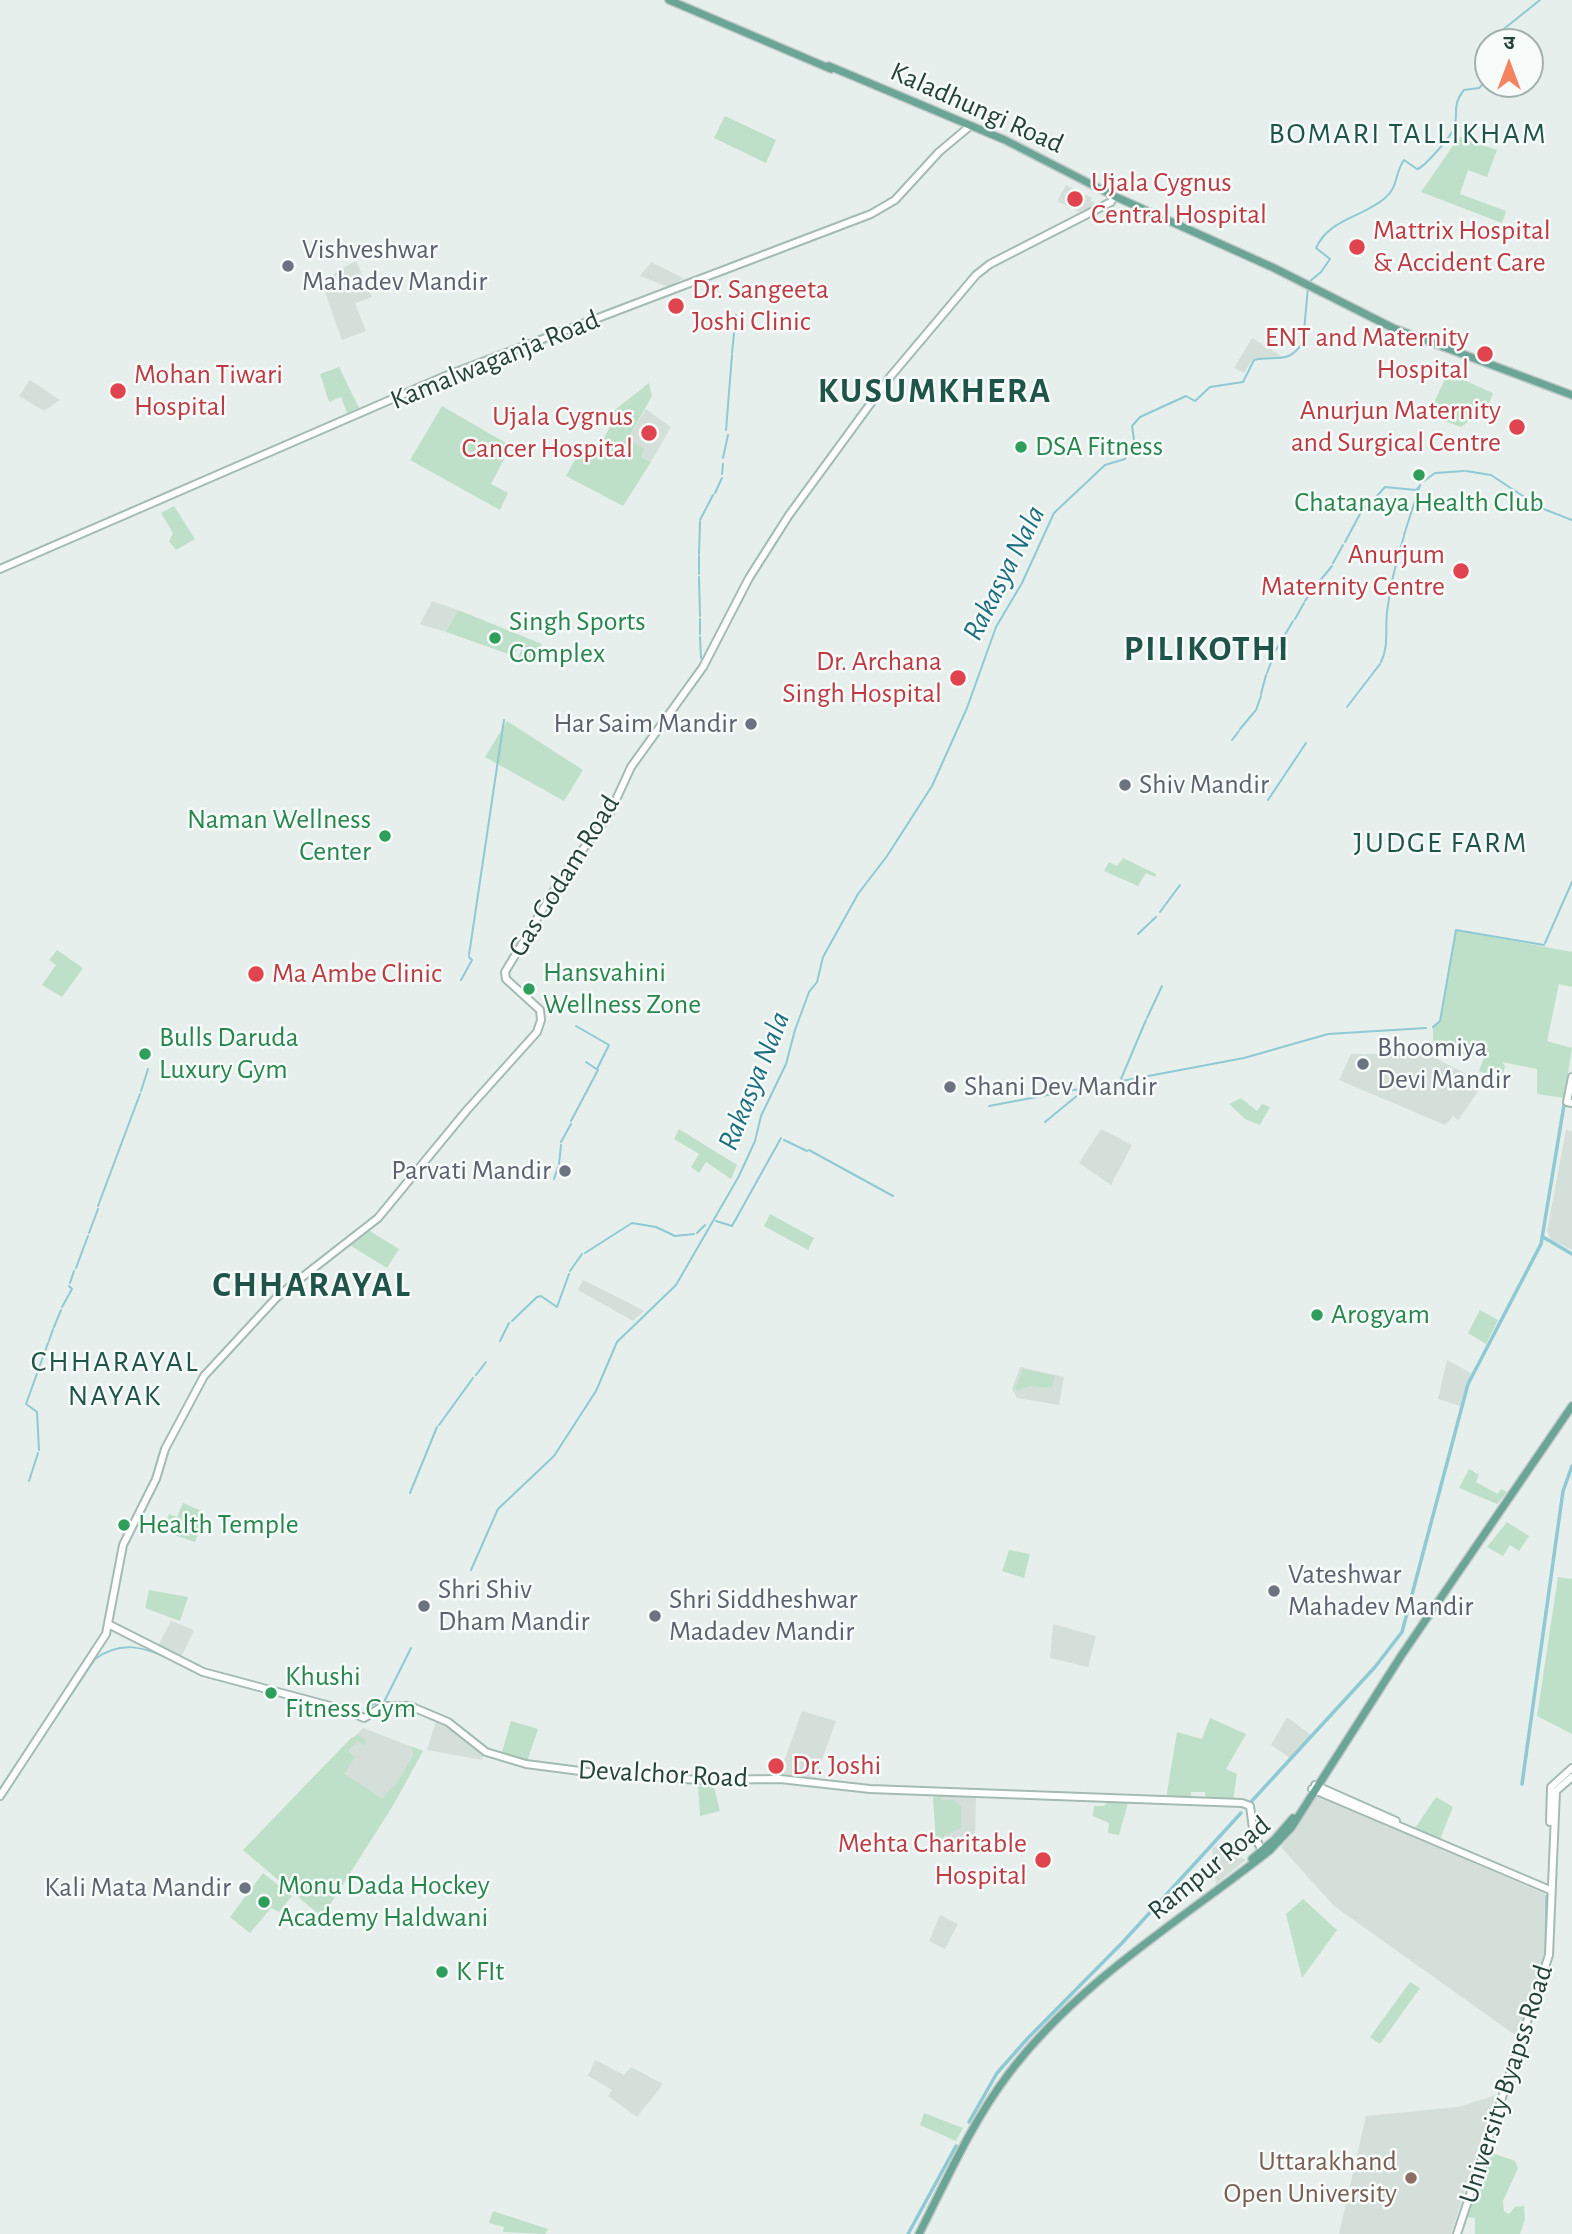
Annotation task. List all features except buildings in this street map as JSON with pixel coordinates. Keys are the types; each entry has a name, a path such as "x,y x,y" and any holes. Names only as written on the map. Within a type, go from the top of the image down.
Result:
{"main road":[{"name":"Kaladhungi Road","path":"670,0 736,28 771,39 969,127 1114,198 1249,258 1386,328 1572,397"},
{"name":"Kamalwaganja Road","path":"0,569 443,377 879,211 895,200 939,152 969,127"},
{"name":"Gas Godam Road","path":"0,1796 110,1625 122,1545 156,1479 164,1449 209,1368 278,1296 378,1218 467,1110 535,1034 541,1020 540,1010 506,979 505,972 564,874 609,814 631,766 703,667 749,578 795,506 890,377 976,275 1024,245 1114,198"},
{"path":"1572,1077 1567,1102 1572,1103"},
{"path":"917,2234 982,2106 1020,2054 1113,1966 1264,1852 1289,1827 1572,1406"},
{"name":"Devalchor Road","path":"110,1625 203,1672 331,1705 364,1718 383,1706 410,1706 448,1722 486,1752 526,1764 677,1779 780,1779 870,1789 1242,1803 1250,1806 1254,1835 1264,1852"},
{"path":"1552,1827 1550,1789 1572,1768"},
{"path":"1552,1827 1556,1791 1572,1777"},
{"path":"1316,1788 1550,1890"},
{"name":"University Byapss Road","path":"1457,2234 1547,1961 1552,1827"}],"shaded area":[{"name":"Ujala Cygnus Central Hospital","path":"1066,185 1092,198 1091,201 1098,205 1081,213 1057,201"},
{"path":"356,261 372,297 355,303 366,331 342,340 322,284 337,271"},
{"path":"651,262 683,279 668,287 640,276"},
{"path":"1252,338 1280,355 1277,359 1253,359 1244,373 1234,368"},
{"path":"30,380 60,400 44,411 19,396"},
{"name":"Ujala Cygnus Cancer Hospital","path":"646,409 671,427 651,462 641,457 627,440"},
{"path":"432,601 458,610 446,632 420,624"},
{"path":"1351,1054 1427,1054 1484,1083 1458,1120 1453,1116 1445,1125 1339,1080"},
{"path":"1101,1129 1132,1145 1111,1185 1079,1163"},
{"path":"1566,1130 1572,1131 1572,1250 1551,1240 1547,1231"},
{"path":"583,1280 644,1311 633,1321 578,1290"},
{"path":"1447,1360 1471,1373 1460,1406 1438,1399"},
{"path":"1020,1367 1064,1377 1059,1405 1017,1398 1012,1389"},
{"path":"171,1621 194,1630 181,1657 158,1646"},
{"path":"1053,1624 1096,1636 1088,1667 1050,1658"},
{"path":"802,1711 836,1721 815,1779 778,1778"},
{"path":"1287,1717 1311,1735 1290,1758 1271,1745"},
{"path":"437,1718 484,1753 482,1760 427,1750"},
{"path":"363,1728 423,1751 392,1807 322,1917 243,1850"},
{"path":"933,1793 976,1795 975,1838 941,1854 936,1841"},
{"path":"1317,1795 1545,1894 1544,1953 1518,2037 1334,1906 1281,1847"},
{"path":"1219,1843 1246,1860 1216,1884 1212,1849"},
{"path":"940,1915 958,1924 945,1949 929,1941"},
{"path":"595,2060 624,2075 631,2067 663,2084 637,2117 608,2096 612,2090 588,2076"},
{"name":"Uttarakhand Open University","path":"1496,2095 1451,2234 1339,2234 1366,2116 1458,2107"}],"green space":[{"path":"725,116 776,140 766,163 714,138"},
{"path":"1459,137 1497,150 1487,177 1468,170 1460,194 1506,211 1502,223 1421,192"},
{"path":"339,367 359,408 347,413 341,397 329,402 320,374"},
{"path":"1448,373 1493,393 1488,407 1461,427 1428,415"},
{"path":"649,383 652,396 628,439 644,449 641,457 651,462 623,506 566,476 582,447 602,457 609,444 603,441 611,424 607,416"},
{"path":"442,406 511,446 491,484 508,493 500,510 410,460"},
{"path":"174,506 195,539 176,550 169,541 173,533 161,513"},
{"name":"Singh Sports Complex","path":"458,610 542,644 530,662 518,658 522,648 518,646 514,656 446,632"},
{"path":"507,721 583,770 564,801 485,757"},
{"path":"1123,858 1156,874 1155,877 1146,873 1138,886 1104,871 1109,862 1117,866"},
{"path":"1456,930 1572,952 1572,987 1559,984 1547,1041 1572,1048 1564,1098 1537,1094 1537,1069 1502,1062 1505,1066 1501,1081 1479,1071 1484,1057 1466,1054 1444,1056 1433,1040 1433,1027 1440,1021"},
{"path":"57,950 83,968 62,997 42,985 56,965 49,960"},
{"path":"1241,1098 1257,1111 1262,1104 1270,1107 1260,1125 1245,1119 1229,1104"},
{"path":"679,1129 737,1165 731,1179 706,1162 699,1173 691,1167 699,1154 674,1139"},
{"path":"770,1214 814,1238 808,1250 764,1226"},
{"path":"368,1230 399,1249 387,1268 348,1244"},
{"path":"1480,1310 1498,1320 1486,1344 1468,1333"},
{"path":"1023,1369 1055,1376 1052,1388 1030,1386 1018,1391 1015,1388"},
{"path":"1469,1469 1479,1475 1476,1482 1498,1494 1501,1489 1507,1492 1497,1504 1459,1488"},
{"path":"183,1503 200,1510 197,1516 203,1519 195,1542 162,1531 169,1514 177,1517"},
{"path":"1507,1522 1529,1536 1519,1551 1510,1545 1503,1556 1487,1547"},
{"path":"1009,1550 1030,1554 1024,1578 1002,1571"},
{"path":"1558,1577 1572,1579 1572,1734 1537,1716"},
{"path":"149,1590 188,1597 180,1621 145,1608"},
{"path":"1210,1718 1246,1734 1226,1769 1237,1774 1233,1800 1206,1798 1205,1792 1191,1792 1191,1798 1166,1798 1177,1732 1202,1739"},
{"path":"511,1721 538,1729 527,1762 501,1755"},
{"path":"358,1735 367,1741 364,1745 357,1741 348,1751 355,1757 344,1774 383,1799 392,1786 394,1788 414,1754 411,1746 423,1751 392,1807 322,1917 243,1850 351,1738"},
{"path":"713,1783 720,1811 700,1816 698,1787"},
{"path":"937,1794 942,1794 941,1800 954,1800 961,1806 961,1828 944,1836 950,1850 941,1854 936,1841 933,1798 937,1798"},
{"path":"1436,1797 1453,1807 1440,1839 1415,1828"},
{"path":"1108,1802 1128,1803 1119,1835 1108,1833 1109,1823 1093,1816 1094,1806 1104,1806"},
{"name":"Monu Dada Hockey Academy Haldwani","path":"263,1873 292,1896 279,1912 271,1908 250,1933 230,1917"},
{"path":"1303,1899 1337,1930 1302,1978 1286,1914"},
{"path":"1410,1982 1420,1988 1380,2044 1370,2037"},
{"path":"924,2113 963,2128 956,2141 920,2125"},
{"path":"1492,2153 1515,2161 1518,2168 1503,2201 1504,2211 1509,2214 1515,2207 1524,2206 1525,2219 1520,2234 1475,2234 1475,2218 1466,2217 1465,2212 1487,2154"},
{"path":"493,2211 548,2229 545,2234 503,2232 504,2227 489,2223"}],"waterway":[{"name":"Rakasya Nala","path":"1309,282 1321,272 1330,259 1316,248 1322,238 1338,224 1385,198 1392,190 1404,160 1417,169 1431,157 1454,128 1456,105 1464,90 1479,88 1483,84 1485,44 1540,0"},
{"name":"Rakasya Nala","path":"471,1570 498,1509 554,1456 596,1391 617,1342 676,1285 739,1176 755,1141 761,1116 786,1064 795,1030 809,992 817,982 823,957 858,894 887,856 932,786 967,708 996,627 1022,583 1054,513 1105,465 1125,459 1134,440 1132,426 1140,417 1186,396 1195,401 1210,387 1243,382 1254,360 1281,358 1298,349 1303,342 1308,287"},
{"path":"732,353 736,315"},
{"path":"726,430 732,355"},
{"path":"723,458 728,435"},
{"path":"722,474 723,464"},
{"path":"1436,473 1464,471"},
{"path":"1466,471 1491,475 1541,508 1572,520"},
{"path":"1424,481 1435,473"},
{"path":"715,493 722,478"},
{"path":"1404,535 1420,485"},
{"path":"1377,496 1385,487 1416,490 1420,486"},
{"path":"700,520 713,495"},
{"path":"1361,512 1376,497"},
{"path":"1345,542 1360,514"},
{"path":"699,554 700,522"},
{"path":"1381,662 1386,644 1390,593 1404,536"},
{"path":"1333,563 1343,545"},
{"path":"699,556 699,574"},
{"path":"1314,588 1332,566"},
{"path":"699,577 700,616"},
{"path":"1305,601 1311,592"},
{"path":"1295,619 1304,603"},
{"path":"700,619 700,634"},
{"path":"1283,638 1293,621"},
{"path":"700,637 701,658"},
{"path":"1276,650 1282,640"},
{"path":"1267,673 1275,652"},
{"path":"1347,707 1380,664"},
{"path":"1261,694 1266,675"},
{"path":"1240,729 1256,710 1261,696"},
{"path":"469,955 504,720"},
{"path":"1232,740 1239,731"},
{"path":"1268,800 1306,743"},
{"path":"1545,943 1572,882"},
{"path":"1160,912 1180,885"},
{"path":"1138,934 1156,917"},
{"path":"1433,1027 1440,1021 1456,930 1544,945"},
{"path":"461,980 472,960 469,957"},
{"path":"1147,1018 1162,986"},
{"path":"1121,1079 1146,1020"},
{"path":"576,1026 609,1045 597,1069"},
{"path":"989,1106 1244,1058 1328,1034 1426,1028"},
{"path":"571,1121 598,1070 586,1062"},
{"path":"141,1091 148,1069"},
{"path":"1045,1122 1084,1090"},
{"path":"98,1206 140,1094"},
{"path":"1250,1803 1375,1667 1402,1632 1468,1384 1541,1244 1564,1105"},
{"path":"561,1142 571,1124"},
{"path":"716,1221 732,1226 781,1138"},
{"path":"784,1140 807,1151"},
{"path":"559,1164 561,1145"},
{"path":"809,1150 893,1196"},
{"path":"554,1179 558,1167"},
{"path":"89,1233 98,1209"},
{"path":"585,1253 632,1223 656,1227 675,1236 694,1234"},
{"path":"697,1233 705,1225"},
{"path":"76,1268 88,1236"},
{"path":"1543,1237 1572,1254"},
{"path":"570,1271 582,1254"},
{"path":"70,1283 74,1271"},
{"path":"512,1321 537,1297 541,1296 557,1307 569,1274"},
{"path":"62,1307 72,1289 69,1286"},
{"path":"54,1327 61,1310"},
{"path":"500,1341 509,1323"},
{"path":"49,1341 53,1329"},
{"path":"39,1450 37,1412 26,1404 48,1343"},
{"path":"476,1375 486,1362"},
{"path":"439,1425 473,1378"},
{"path":"410,1493 437,1427"},
{"path":"29,1481 38,1453"},
{"path":"1522,1784 1563,1491 1572,1466"},
{"name":"Rakasya Nala","path":"7,1791 95,1659 123,1647 151,1651 170,1659"},
{"name":"Rakasya Nala","path":"363,1715 373,1704 384,1702 411,1648"},
{"path":"969,2122 997,2073 1122,1943 1241,1813"},
{"path":"1540,1973 1546,1954 1547,1896"},
{"path":"908,2234 956,2146"},
{"path":"1454,2234 1473,2177"}],"place":[{"name":"Ujala Cygnus Central Hospital","path":"1075,199"},
{"name":"Mattrix Hospital & Accident Care","path":"1357,247"},
{"name":"Vishveshwar Mahadev Mandir","path":"288,266"},
{"name":"Dr. Sangeeta Joshi Clinic","path":"676,306"},
{"name":"ENT and Maternity Hospital","path":"1485,354"},
{"name":"Mohan Tiwari Hospital","path":"118,391"},
{"name":"Anurjun Maternity and Surgical Centre","path":"1517,427"},
{"name":"Ujala Cygnus Cancer Hospital","path":"649,433"},
{"name":"DSA Fitness","path":"1021,447"},
{"name":"Chatanaya Health Club","path":"1419,475"},
{"name":"Anurjum Maternity Centre","path":"1461,571"},
{"name":"Singh Sports Complex","path":"495,638"},
{"name":"Dr. Archana Singh Hospital","path":"958,678"},
{"name":"Har Saim Mandir","path":"751,724"},
{"name":"Shiv Mandir","path":"1125,785"},
{"name":"Naman Wellness Center","path":"385,836"},
{"name":"Ma Ambe Clinic","path":"256,974"},
{"name":"Hansvahini Wellness Zone","path":"529,989"},
{"name":"Bulls Daruda Luxury Gym","path":"145,1054"},
{"name":"Bhoomiya Devi Mandir","path":"1363,1064"},
{"name":"Shani Dev Mandir","path":"950,1087"},
{"name":"Parvati Mandir","path":"565,1171"},
{"name":"Arogyam","path":"1317,1315"},
{"name":"Health Temple","path":"124,1525"},
{"name":"Vateshwar Mahadev Mandir","path":"1274,1591"},
{"name":"Shri Shiv Dham Mandir","path":"424,1606"},
{"name":"Shri Siddheshwar Madadev Mandir","path":"655,1616"},
{"name":"Khushi Fitness Gym","path":"271,1693"},
{"name":"Dr. Joshi","path":"776,1766"},
{"name":"Mehta Charitable Hospital","path":"1043,1860"},
{"name":"Kali Mata Mandir","path":"245,1888"},
{"name":"Monu Dada Hockey Academy Haldwani","path":"264,1902"},
{"name":"K FIt","path":"442,1972"},
{"name":"Uttarakhand Open University","path":"1411,2178"}],"district":[{"name":"BOMARI TALLIKHAM","path":"1408,134"},
{"name":"KUSUMKHERA","path":"935,391"},
{"name":"PILIKOTHI","path":"1207,649"},
{"name":"JUDGE FARM","path":"1441,843"},
{"name":"CHHARAYAL","path":"312,1285"},
{"name":"CHHARAYAL NAYAK","path":"115,1379"}]}
